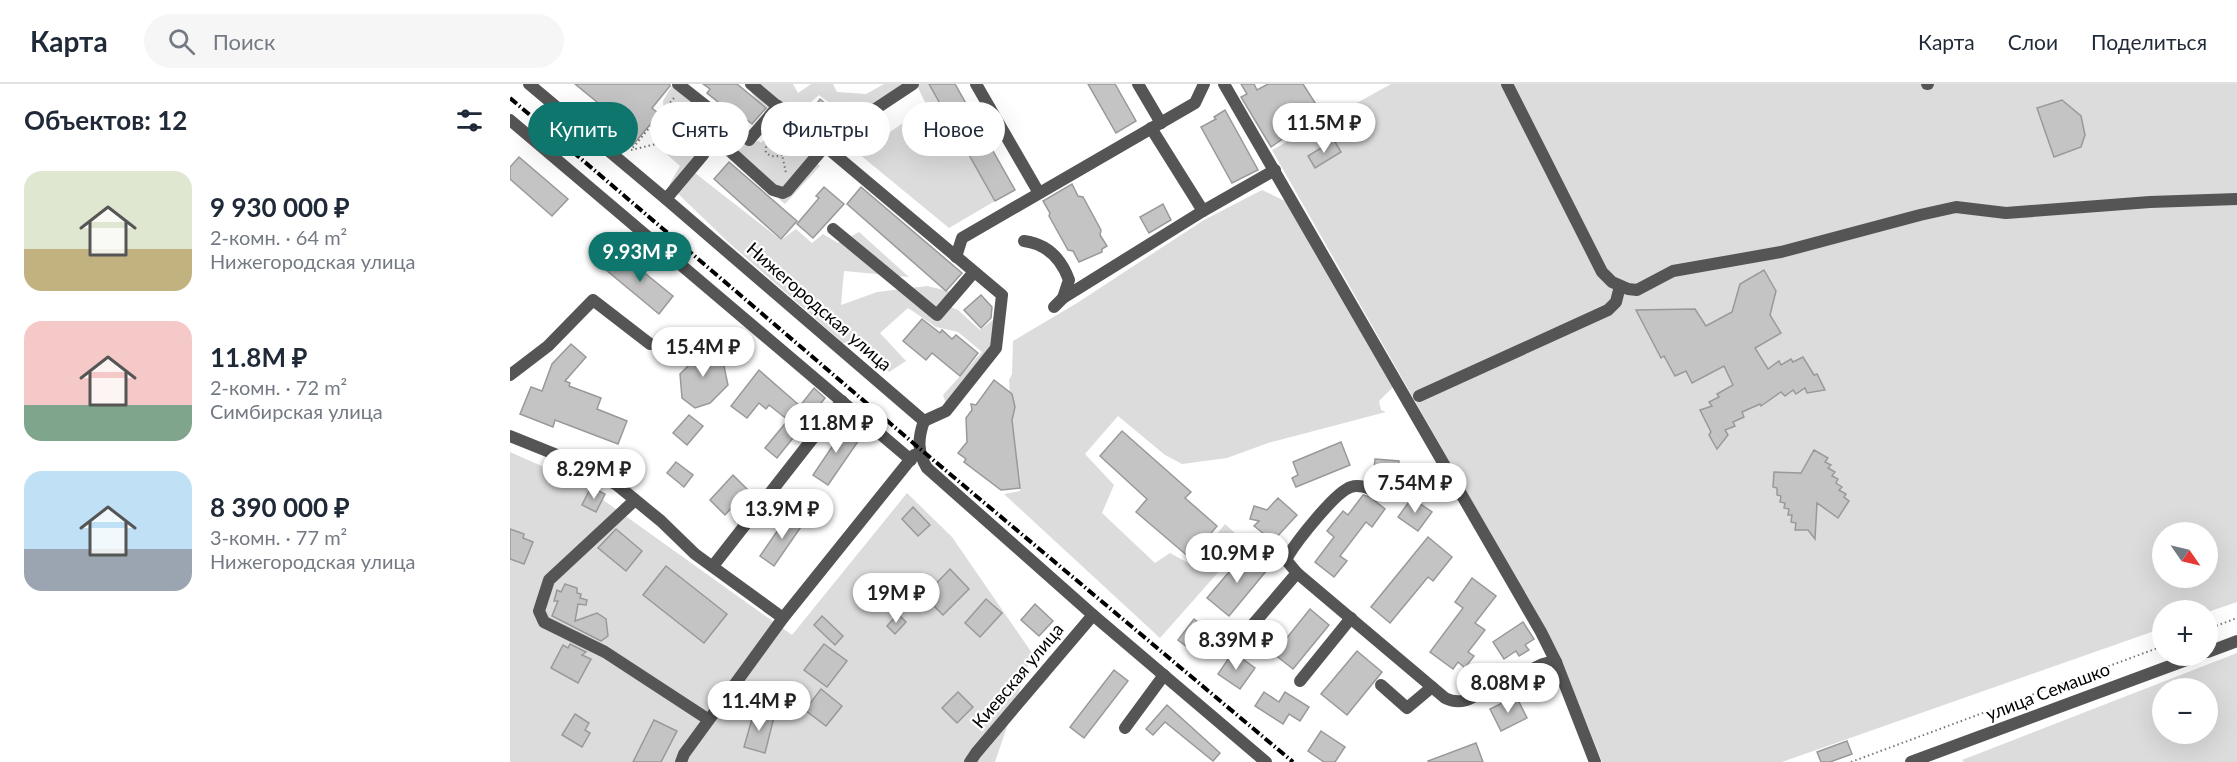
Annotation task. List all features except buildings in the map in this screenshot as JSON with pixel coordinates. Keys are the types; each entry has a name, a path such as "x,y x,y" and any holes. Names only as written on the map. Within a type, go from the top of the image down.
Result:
{"street":[{"name":"Нижегородская улица","path":"529,84 924,421"},
{"path":"751,84 773,102"},
{"path":"886,102 913,84"},
{"path":"976,84 1039,193"},
{"path":"1138,84 1156,126 1203,211"},
{"path":"956,257 962,238 1196,103 1204,84"},
{"path":"1224,84 1541,632 1556,662 1595,762"},
{"path":"1507,84 1602,272 1612,282 1628,289 1637,290 1673,271 1781,252 1956,207 2006,213 2150,202 2237,199"},
{"path":"677,90 750,140 761,127"},
{"path":"510,120 911,460"},
{"path":"666,199 702,156"},
{"path":"734,156 773,190 783,193 814,156"},
{"path":"838,156 887,200 1002,295 996,348 946,411 924,421 919,434 919,448 927,468 1266,762"},
{"path":"1024,241 1035,242 1047,248 1059,259 1068,280 1059,303 1203,211 1275,170"},
{"path":"833,229 937,315 974,272"},
{"path":"1419,396 1608,310 1616,302 1620,286"},
{"path":"510,375 548,346 592,300 650,344"},
{"path":"713,566 842,401"},
{"path":"510,436 572,461 617,485 661,521 696,554 783,618"},
{"path":"681,762 684,754 783,618 919,448"},
{"path":"1374,490 1358,486 1351,487 1335,497 1288,556 1287,561 1297,573 1451,701 1463,702 1501,681 1512,680 1543,663 1556,662"},
{"path":"635,500 549,580 539,611 544,622 605,652 704,717"},
{"path":"1237,644 1297,573"},
{"name":"Киевская улица","path":"970,762 1094,615"},
{"path":"1300,681 1352,618"},
{"path":"2218,648 2237,641"},
{"name":"улица Семашко","path":"1911,762 2171,666"},
{"path":"1125,728 1164,675"},
{"path":"1381,685 1407,708 1432,687"}],"path":[{"path":"668,102 677,90"},
{"path":"650,125 631,150 650,145"},
{"path":"750,140 761,138"},
{"path":"783,156 790,187"},
{"path":"2218,625 2237,618"},
{"path":"1851,762 2152,650"}],"shaded area":[{"path":"673,84 688,84 710,102 663,102"},
{"path":"793,84 798,93 811,84 833,84 837,92 866,94 884,84 909,84 880,102 828,102 819,95 811,102 761,102 761,106 746,85"},
{"path":"916,84 929,84 939,102 925,102"},
{"path":"1391,84 2237,84 2237,602 2218,609 2218,600 2152,600 2152,632 1782,762 1602,762 1558,652 1272,150"},
{"path":"902,124 902,156 970,156 995,201 949,228 861,156 890,156 890,132"},
{"path":"759,141 761,156 808,156 820,166 785,204 728,156 749,156 749,143"},
{"path":"669,156 698,156 695,173 781,240 796,229 812,243 823,234 838,243 859,232 909,277 844,271 841,305 877,292 927,286 953,292 941,303 958,310 980,330 994,319 992,346 946,404 943,395 982,352 958,332 936,327 908,308 880,333 906,361 889,372 855,342 843,343 727,241 669,185 680,166"},
{"path":"1262,190 1293,205 1393,387 1379,401 1381,410 1386,412 1268,443 1227,458 1182,464 1165,455 1118,416 1085,454 1114,485 1102,513 1155,563 1170,553 1192,565 1225,524 1245,542 1160,638 1004,494 1020,491 1019,471 1015,470 1009,380 1012,374 1013,341 1077,303 1204,220"},
{"path":"510,452 578,482 792,635 907,493 952,537 1032,653 995,762 510,762"},
{"path":"2237,653 2237,762 1964,762 1962,760 2152,686 2152,744 2218,744 2218,678 2173,678 2204,666 2218,666 2218,660"}],"railway":[{"path":"510,98 919,448 1293,762"}]}
